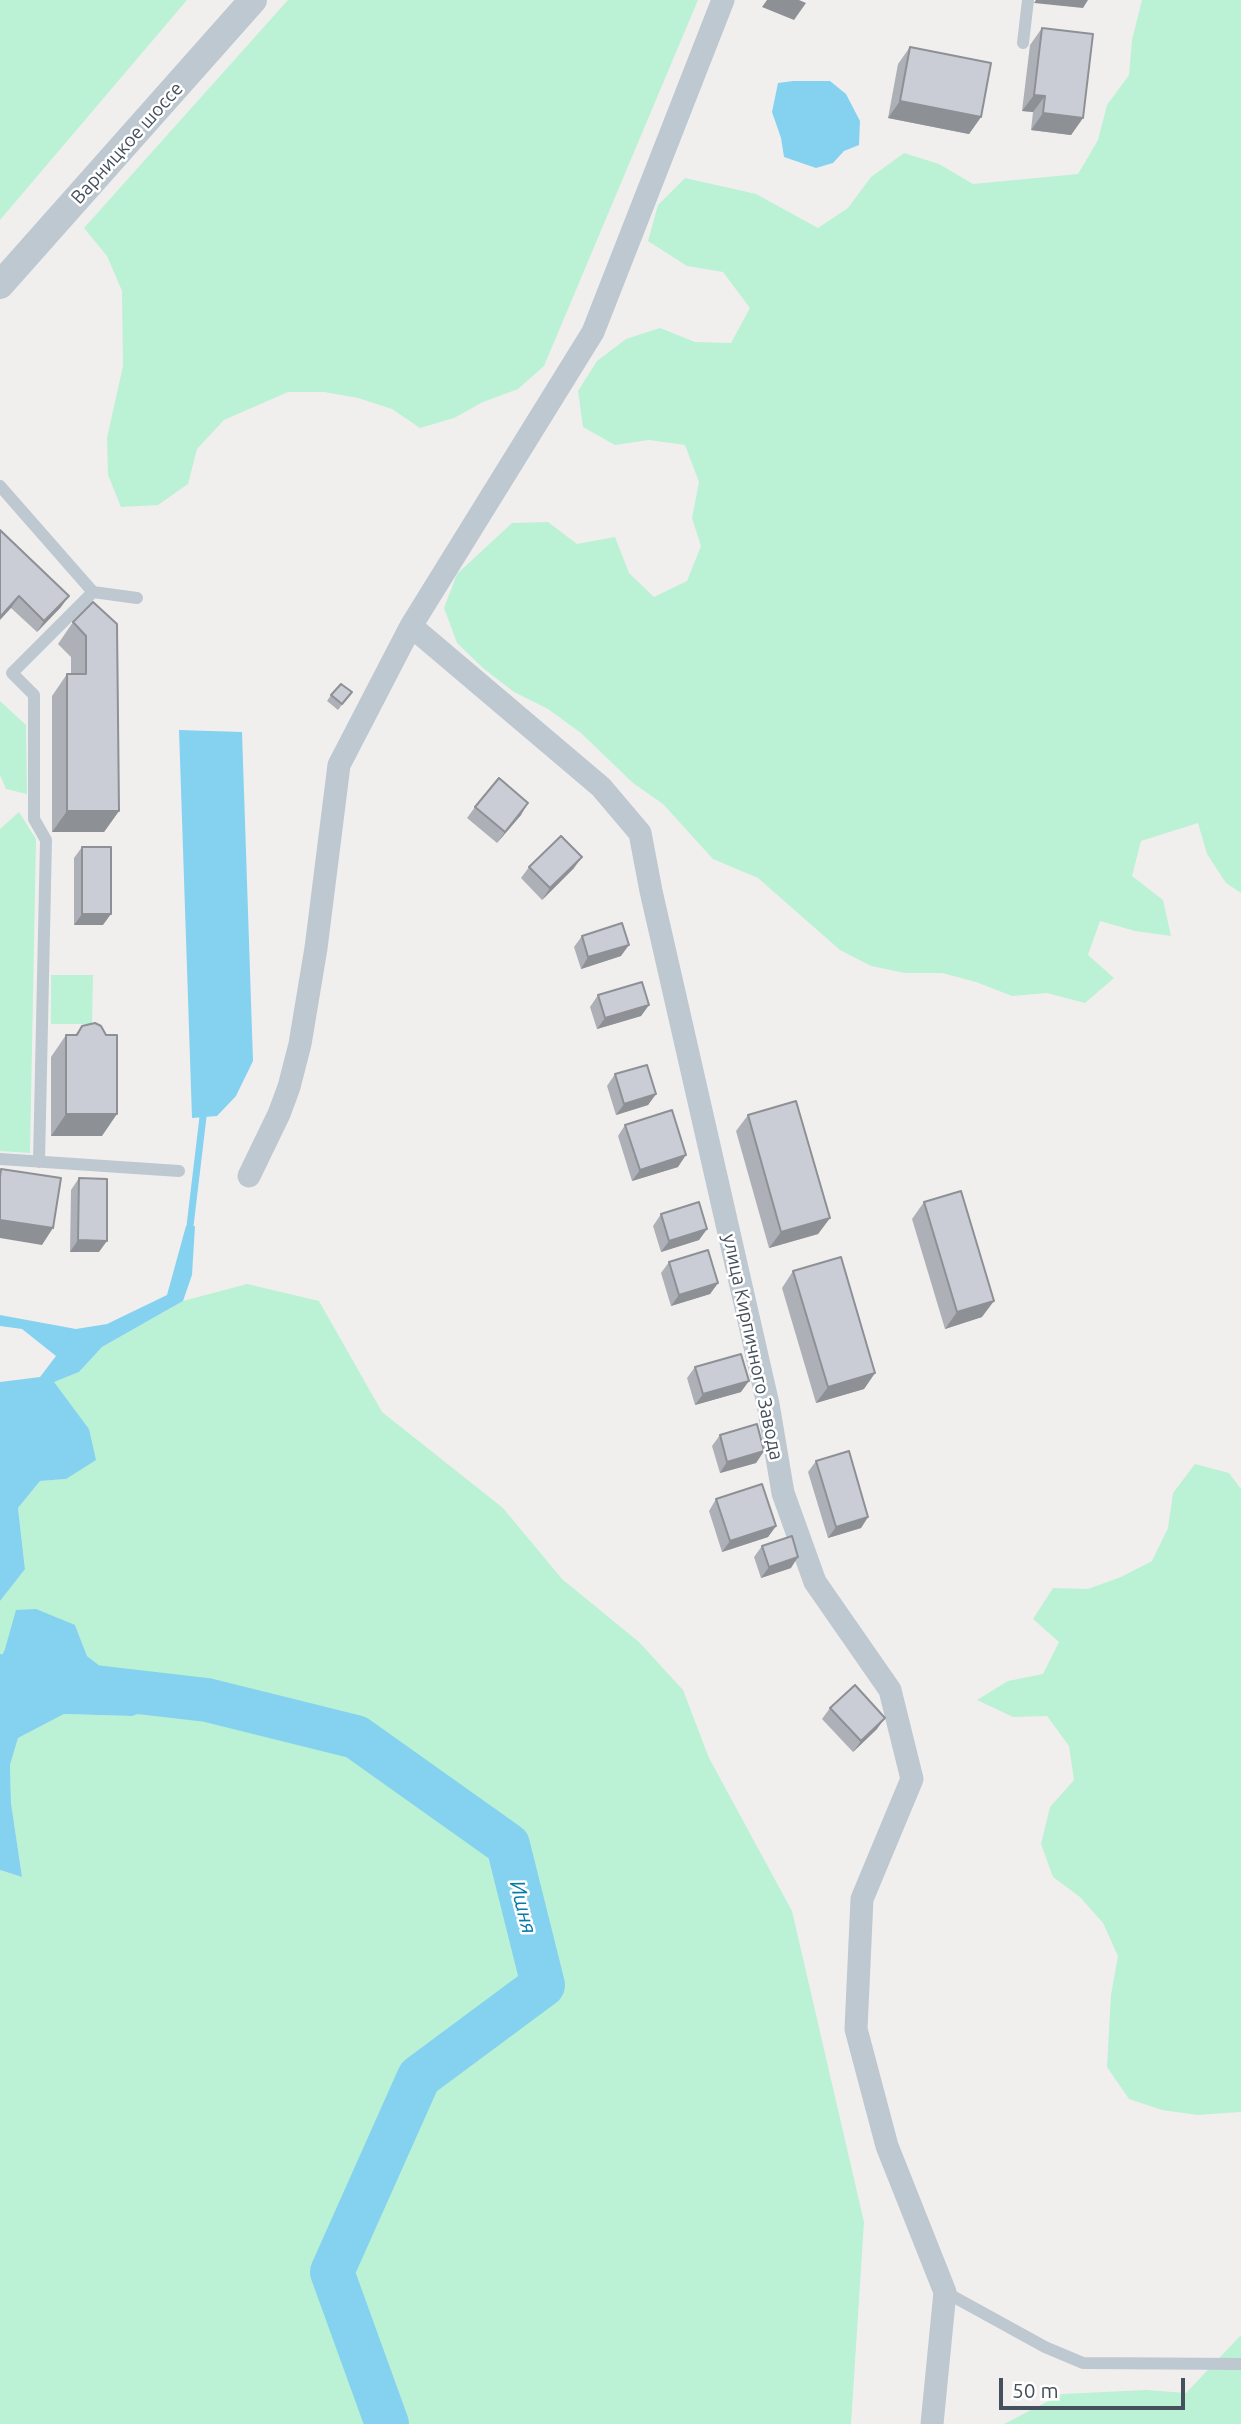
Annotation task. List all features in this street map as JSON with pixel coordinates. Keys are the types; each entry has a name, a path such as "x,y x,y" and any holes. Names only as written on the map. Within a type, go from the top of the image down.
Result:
{"street":[{"name":"Варницкое шоссе","path":"0,285 253,0"},
{"path":"248,1176 286,1096 300,1044 316,948 339,765 411,626 593,332 723,0"},
{"name":"улица Кирпичного Завода","path":"411,626 601,787 640,833 768,1404 783,1493 815,1582 890,1690 912,1779 862,1899 856,2029 887,2146 944,2291"},
{"path":"932,2424 944,2291"}],"lane":[{"path":"1023,43 1028,0"},
{"path":"0,486 93,592 136,598"},
{"path":"39,1162 46,840 34,819 34,695 6,672 93,592"},
{"path":"0,1159 179,1171"},
{"path":"944,2291 1045,2347 1083,2363 1241,2364"}],"green space":[{"path":"0,0 187,0 0,220"},
{"path":"288,0 698,0 544,366 518,389 483,402 454,418 420,428 392,409 358,398 324,392 288,392 224,420 197,449 188,484 158,505 121,507 108,475 107,438 123,366 122,291 107,256 84,228"},
{"path":"1142,0 1241,0 1241,893 1226,883 1207,854 1198,823 1141,841 1132,876 1163,900 1171,936 1135,931 1100,921 1088,955 1114,978 1085,1003 1047,993 1012,996 942,973 905,973 871,966 840,950 758,878 713,859 663,804 633,783 581,733 548,709 514,692 483,668 457,643 444,608 457,574 512,523 548,522 577,544 615,537 629,573 654,597 687,581 701,546 692,518 699,482 685,445 649,440 615,445 583,427 578,391 597,361 626,339 660,328 695,342 731,343 750,308 723,272 687,266 648,241 658,205 685,178 756,194 818,228 848,208 871,177 904,153 939,164 973,184 1078,174 1098,140 1107,105 1129,75 1132,40"},
{"path":"0,701 26,725 27,794 6,789 0,775"},
{"path":"19,812 36,839 30,1153 0,1151 0,829"},
{"path":"51,975 93,975 92,1024 51,1024"},
{"path":"247,1284 319,1301 382,1412 503,1508 562,1579 639,1642 683,1690 709,1758 792,1911 864,2222 851,2424 0,2424 0,1870 22,1877 11,1803 10,1765 18,1738 64,1714 132,1716 146,1711 180,1717 184,1691 157,1701 127,1687 87,1656 75,1625 5,1649 0,1659 0,1601 25,1568 18,1508 40,1481 66,1479 89,1429 53,1382 79,1372 102,1347 183,1301"},
{"path":"1195,1464 1229,1473 1241,1489 1241,2112 1197,2115 1162,2110 1129,2099 1107,2067 1111,1995 1118,1956 1103,1923 1080,1897 1053,1877 1041,1844 1050,1807 1074,1780 1069,1746 1047,1716 1013,1717 977,1700 1008,1681 1043,1674 1059,1642 1033,1619 1053,1588 1088,1589 1121,1577 1152,1561 1168,1528 1173,1493"},
{"path":"1241,2335 1241,2424 1004,2424 1062,2394 1146,2390 1186,2393"}],"water":[{"path":"830,81 846,94 860,121 859,145 844,151 833,163 816,168 784,157 772,112 778,83"},
{"path":"179,730 242,732 253,1061 236,1096 217,1116 192,1118"},
{"path":"186,1226 195,1226 192,1275 183,1301 102,1347 79,1372 54,1382 89,1429 96,1460 66,1479 40,1481 18,1508 25,1569 0,1601 0,1382 40,1377 56,1356 22,1329 0,1326 0,1315 76,1329 107,1324 167,1295"},
{"path":"36,1609 75,1625 87,1656 127,1687 157,1701 184,1690 207,1700 180,1717 147,1711 132,1716 64,1714 18,1738 10,1765 11,1803 22,1877 0,1870 0,1659 16,1610"}],"building":[{"path":"1042,28 1093,34 1083,118 1043,113 1045,96 1034,95"},
{"path":"910,47 991,63 981,117 900,101"},
{"path":"0,530 69,596 44,621 19,596 0,617"},
{"path":"93,602 117,624 119,811 67,811 67,674 86,674 86,636 73,622"},
{"path":"341,684 352,692 342,704 331,695"},
{"path":"499,778 528,803 505,832 475,807"},
{"path":"561,836 582,857 550,888 529,867"},
{"path":"82,847 111,847 111,914 82,914"},
{"path":"622,923 629,945 588,957 582,936"},
{"path":"642,982 649,1005 605,1018 598,995"},
{"path":"95,1023 101,1026 106,1035 117,1035 117,1114 66,1114 66,1035 77,1035 82,1026"},
{"path":"647,1065 656,1094 624,1104 615,1074"},
{"path":"796,1101 830,1218 781,1232 748,1115"},
{"path":"672,1110 686,1155 640,1170 625,1125"},
{"path":"1,1169 61,1178 53,1228 0,1220"},
{"path":"79,1178 107,1179 107,1241 78,1240"},
{"path":"961,1191 994,1301 957,1312 924,1202"},
{"path":"699,1202 707,1229 669,1241 661,1214"},
{"path":"708,1250 718,1283 679,1295 669,1262"},
{"path":"841,1257 875,1373 828,1387 793,1271"},
{"path":"741,1354 749,1381 703,1394 695,1367"},
{"path":"757,1424 764,1451 727,1462 720,1435"},
{"path":"849,1451 868,1517 836,1527 816,1461"},
{"path":"762,1484 776,1526 730,1541 716,1499"},
{"path":"792,1536 798,1557 769,1567 762,1546"},
{"path":"855,1685 885,1718 861,1741 830,1708"}],"waterway":[{"path":"190,1226 203,1117"},
{"name":"Ишня","path":"0,1676 207,1700 356,1737 508,1845 543,1985 419,2077 332,2272 387,2424"}]}
